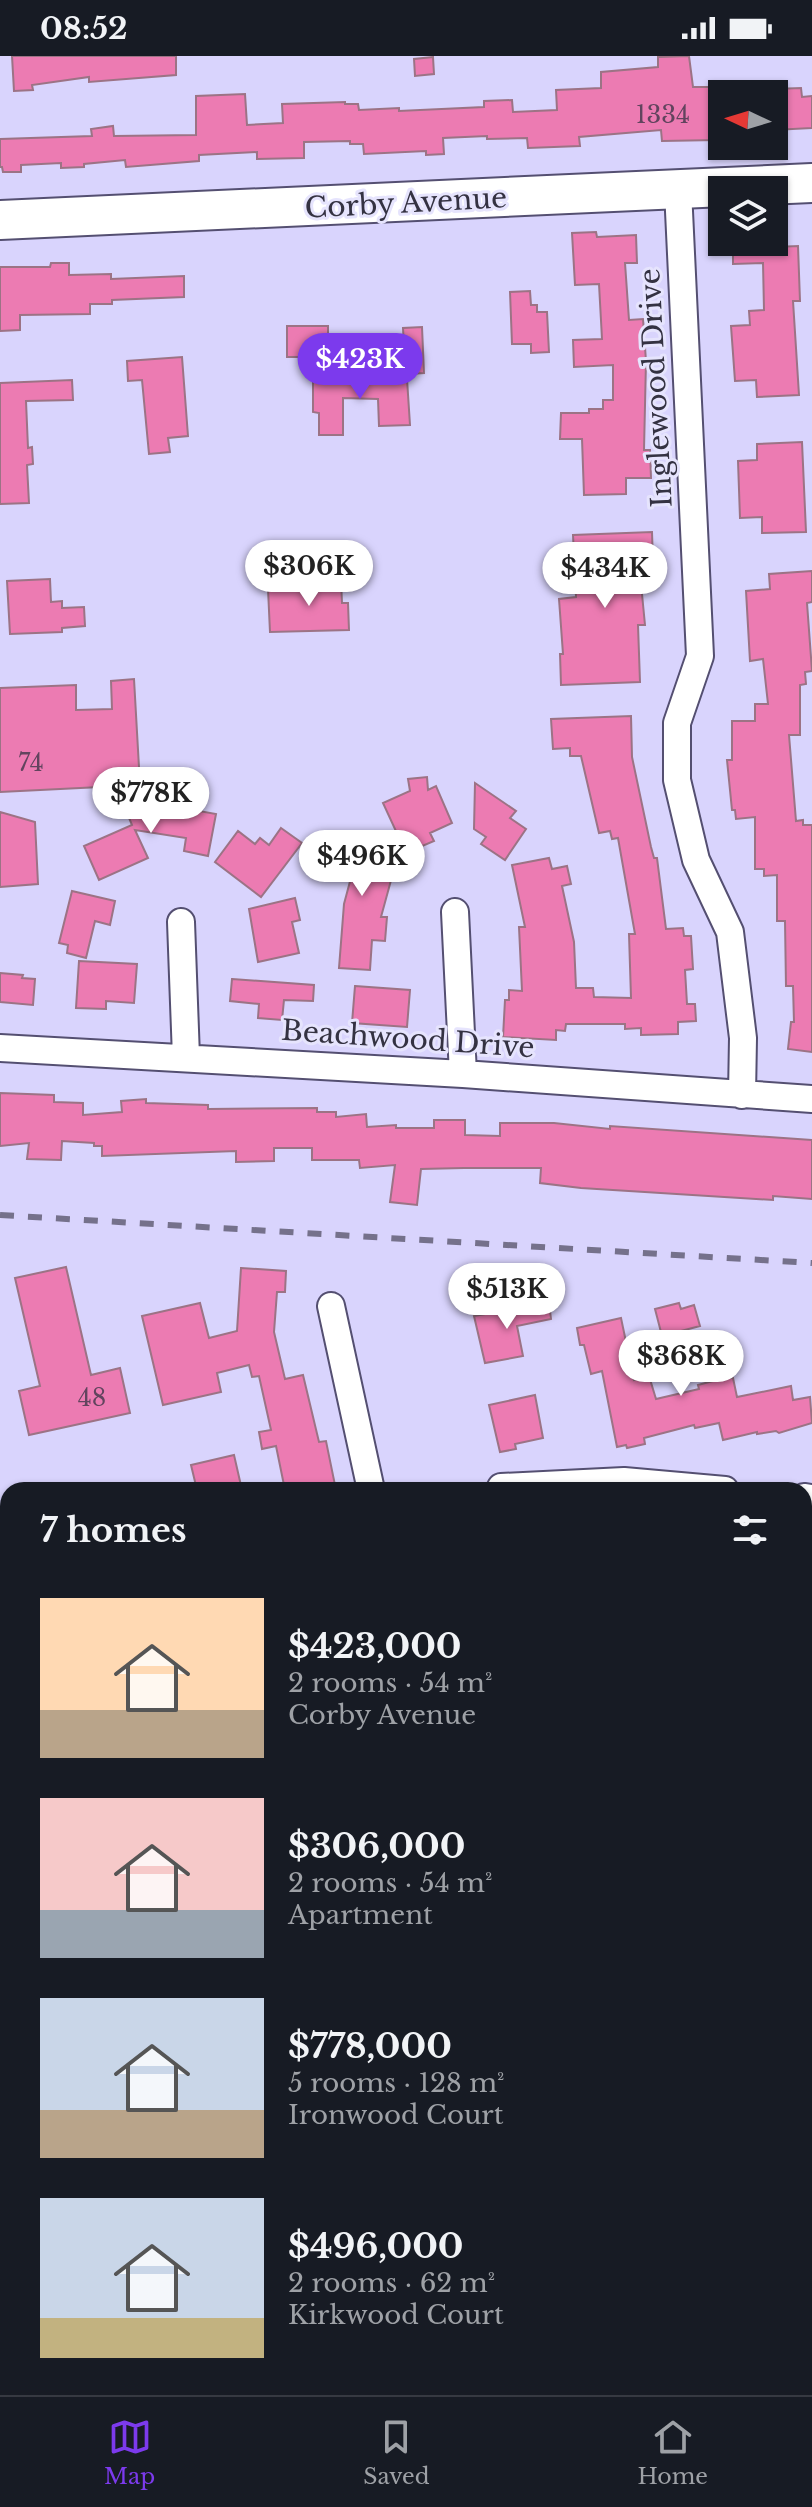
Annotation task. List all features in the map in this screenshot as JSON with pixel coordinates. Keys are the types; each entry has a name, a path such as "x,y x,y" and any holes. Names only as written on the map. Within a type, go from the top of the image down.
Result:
{"street":[{"name":"Corby Avenue","path":"0,220 812,183"},
{"name":"Inglewood Drive","path":"678,190 700,656 677,723 677,780 696,860 730,932 743,1038 742,1095"},
{"path":"455,912 463,1074"},
{"path":"181,922 186,1057"},
{"name":"Beachwood Drive","path":"0,1048 463,1074 812,1099"},
{"path":"331,1306 369,1482"},
{"path":"604,1482 635,1482"}],"building":[{"path":"12,56 176,56 176,75 89,82 89,77 32,85 33,90 14,91"},
{"path":"689,56 693,87 708,87 708,140 662,141 661,130 579,137 580,146 528,148 527,138 443,138 444,154 426,155 426,151 364,154 363,144 350,144 350,141 304,142 304,158 257,159 257,152 199,155 199,161 126,167 125,160 84,164 84,167 61,168 61,163 21,165 21,172 3,172 0,167 0,139 92,136 91,129 113,126 114,136 196,135 196,96 245,94 247,125 283,123 282,104 345,102 358,104 359,110 399,108 399,111 484,107 484,101 512,100 513,112 557,110 556,90 601,88 601,72 658,67 658,57"},
{"path":"433,57 434,74 415,76 414,59"},
{"path":"788,88 801,88 802,97 812,96 812,128 788,129"},
{"path":"596,232 597,237 636,235 637,263 625,263 629,320 643,319 646,361 644,450 650,450 651,478 626,478 626,494 584,495 582,439 560,439 561,413 589,413 589,409 603,409 603,400 613,400 613,365 574,367 573,340 602,339 599,284 575,285 572,233"},
{"path":"788,246 798,246 800,301 793,301 799,395 757,397 756,380 735,381 731,326 750,325 749,311 764,310 763,263 733,264 733,256 788,256"},
{"path":"51,263 69,263 69,275 111,274 111,279 184,276 184,297 112,300 112,304 90,304 90,314 20,315 20,330 0,331 0,267 50,267"},
{"path":"530,291 531,305 537,305 537,312 547,312 549,352 531,353 531,344 512,344 510,292"},
{"path":"287,326 328,326 328,357 287,357"},
{"path":"422,327 424,373 392,375 390,348 404,347 403,328"},
{"path":"182,357 188,436 168,438 170,452 149,454 142,380 128,381 127,361"},
{"path":"407,379 410,425 379,426 378,399 343,398 343,435 319,435 319,413 313,412 313,380"},
{"path":"72,380 73,400 26,401 28,448 32,447 33,464 27,465 29,503 0,504 0,383"},
{"path":"802,442 806,532 762,533 762,517 740,518 738,461 757,460 757,444"},
{"path":"652,532 653,563 639,563 645,625 638,625 640,682 561,685 560,654 563,654 559,599 576,597 573,535"},
{"path":"812,571 812,602 807,603 812,671 805,672 806,684 800,685 800,735 789,735 796,821 803,820 803,825 812,825 812,1052 788,1049 791,1022 794,1022 793,986 786,986 785,921 777,921 777,875 764,876 764,869 755,869 755,817 736,819 735,810 732,810 727,760 732,760 732,721 755,721 755,704 768,704 763,659 750,661 746,591 770,589 769,574"},
{"path":"50,579 51,602 62,601 62,608 84,607 85,626 62,628 62,632 10,634 7,581"},
{"path":"341,580 342,603 348,603 349,630 270,632 268,589 301,588 301,581"},
{"path":"134,679 140,785 0,792 0,688 76,685 76,710 112,709 111,681"},
{"path":"631,716 632,757 651,847 654,858 657,858 666,929 683,928 684,936 691,936 693,969 685,970 687,1004 695,1004 696,1021 678,1022 678,1034 641,1035 641,1028 625,1029 625,1024 566,1024 565,1031 556,1030 556,1040 503,1037 505,1000 509,1000 509,990 522,991 519,927 525,927 512,865 549,858 552,869 567,866 571,884 562,886 574,942 576,988 593,988 594,997 631,998 629,934 635,934 618,838 612,839 610,831 599,833 581,756 570,756 570,748 553,749 551,719"},
{"path":"427,777 428,790 436,786 452,823 430,833 434,841 406,853 383,803 410,791 408,779"},
{"path":"475,783 516,811 510,818 526,829 505,860 481,844 486,837 474,829"},
{"path":"172,793 171,806 216,814 208,856 184,851 186,838 135,830 148,858 99,880 84,846 132,825 127,813"},
{"path":"0,812 35,822 38,884 0,887"},
{"path":"281,828 302,843 261,897 215,862 238,831 255,844 260,838 269,845"},
{"path":"353,838 399,851 381,917 387,917 385,941 372,940 370,970 339,968 344,904 352,874 316,871 317,852 348,855"},
{"path":"72,891 115,901 110,925 95,921 86,958 67,953 68,945 59,943"},
{"path":"295,898 300,920 292,922 299,953 258,962 249,909"},
{"path":"79,961 137,964 134,1003 106,1001 106,1009 76,1008"},
{"path":"0,973 35,979 33,1005 0,1002"},
{"path":"232,979 314,985 313,1001 284,1000 282,1020 258,1018 259,1004 230,1001"},
{"path":"355,986 410,990 407,1027 352,1023"},
{"path":"0,1093 54,1095 54,1102 83,1103 83,1115 122,1112 121,1101 146,1099 146,1103 208,1105 208,1109 317,1108 317,1112 336,1112 336,1117 366,1114 367,1127 396,1125 396,1128 434,1128 434,1120 465,1120 465,1135 500,1136 500,1123 554,1123 812,1140 812,1199 773,1196 773,1200 581,1188 540,1183 541,1168 464,1168 421,1169 417,1205 390,1202 395,1165 360,1168 359,1160 312,1160 312,1148 274,1148 274,1161 236,1162 236,1151 102,1156 102,1146 94,1146 94,1143 62,1141 61,1160 27,1159 29,1143 0,1146"},
{"path":"66,1267 91,1375 120,1368 130,1413 29,1435 19,1391 40,1386 15,1278"},
{"path":"241,1268 286,1271 285,1292 277,1292 274,1332 285,1379 303,1375 319,1442 326,1441 334,1482 283,1482 276,1446 262,1449 259,1432 271,1430 259,1376 252,1377 249,1365 217,1373 221,1392 163,1405 142,1316 200,1303 209,1338 237,1331"},
{"path":"549,1303 551,1319 517,1326 523,1356 485,1363 474,1316"},
{"path":"679,1303 681,1309 694,1305 700,1326 662,1336 655,1309"},
{"path":"621,1318 634,1380 649,1376 656,1399 699,1389 698,1385 724,1378 733,1378 737,1397 791,1386 793,1400 810,1397 812,1423 779,1433 757,1432 723,1440 719,1423 695,1428 694,1425 644,1438 645,1444 617,1447 602,1371 591,1374 577,1328"},
{"path":"535,1395 543,1438 515,1444 516,1449 500,1452 489,1405"},
{"path":"234,1455 240,1482 195,1482 191,1465"}],"railway":[{"path":"0,1215 812,1263"}]}
